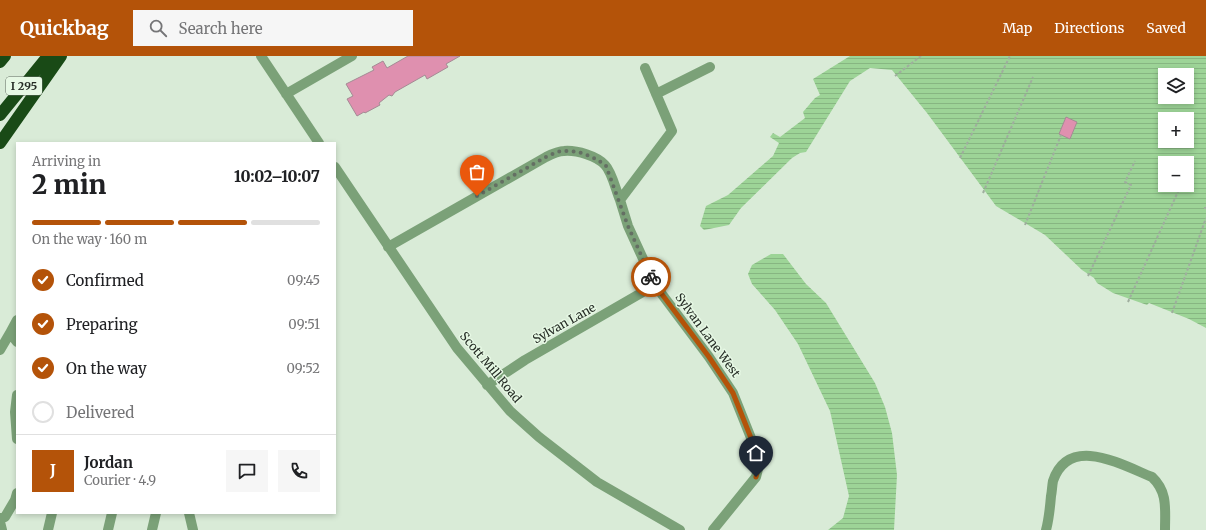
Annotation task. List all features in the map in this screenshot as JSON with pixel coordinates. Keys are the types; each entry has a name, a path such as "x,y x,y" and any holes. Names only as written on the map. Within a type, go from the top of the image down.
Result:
{"highway":[{"path":"0,62 5,56"},
{"name":"I 295","path":"0,115 48,56"},
{"path":"0,143 61,56"}],"street":[{"path":"261,56 318,142"},
{"path":"286,94 352,56"},
{"path":"656,94 710,67"},
{"path":"620,200 672,131 645,68"},
{"name":"Sylvan Lane West","path":"388,247 557,152 575,152 598,159 606,166 620,200 628,226 655,285 709,357 733,393 755,448 759,465 756,477 713,530"},
{"name":"Scott Mill Road","path":"336,169 457,348 510,411 539,438 597,482 680,530"},
{"name":"Sylvan Lane","path":"487,385 525,360 655,285"},
{"path":"0,350 16,322"},
{"path":"10,333 16,341"},
{"path":"16,404 16,426"},
{"path":"1046,530 1053,481 1059,470 1067,461 1079,456 1089,455 1101,457 1152,476 1163,490 1165,500 1165,530"},
{"path":"0,518 5,517 16,496"},
{"path":"48,530 52,514"},
{"path":"108,530 112,514"},
{"path":"152,530 156,514"},
{"path":"189,514 193,530"},
{"path":"0,522 2,530"}],"path":[{"path":"895,76 921,56"},
{"path":"960,158 1010,56"},
{"path":"983,193 1033,77"},
{"path":"1024,225 1061,135"},
{"path":"1088,276 1131,185 1125,182 1135,161"},
{"path":"1128,302 1178,192"},
{"path":"1172,313 1206,218"}],"shaded area":[{"path":"850,56 1206,56 1206,328 1189,319 1149,303 1147,305 1113,293 1097,283 1094,278 1082,270 1045,235 996,206 927,113 892,70 870,68 850,81 806,152 800,153 792,158 741,208 729,225 704,230 700,226 706,206 728,195 773,156 779,143 770,137 773,133 780,137 805,118 803,112 815,98 820,95 813,79"},
{"path":"771,254 783,254 806,284 826,303 875,383 885,407 892,433 897,475 894,530 828,530 843,518 849,496 830,411 798,344 775,310 752,284 748,274 752,265"}],"building":[{"path":"408,56 460,56 446,64 448,67 427,79 425,75 395,92 392,96 389,95 379,103 380,105 357,116 347,99 353,96 346,84 374,70 372,67 383,61 387,68"},
{"path":"1066,117 1077,122 1070,139 1059,134"}],"way so far":[{"path":"477,196 557,152 575,152 598,159 606,166 620,200 628,226 651,277"}],"route":[{"path":"651,277 655,285 709,357 733,393 755,448 759,465 756,477"}]}
